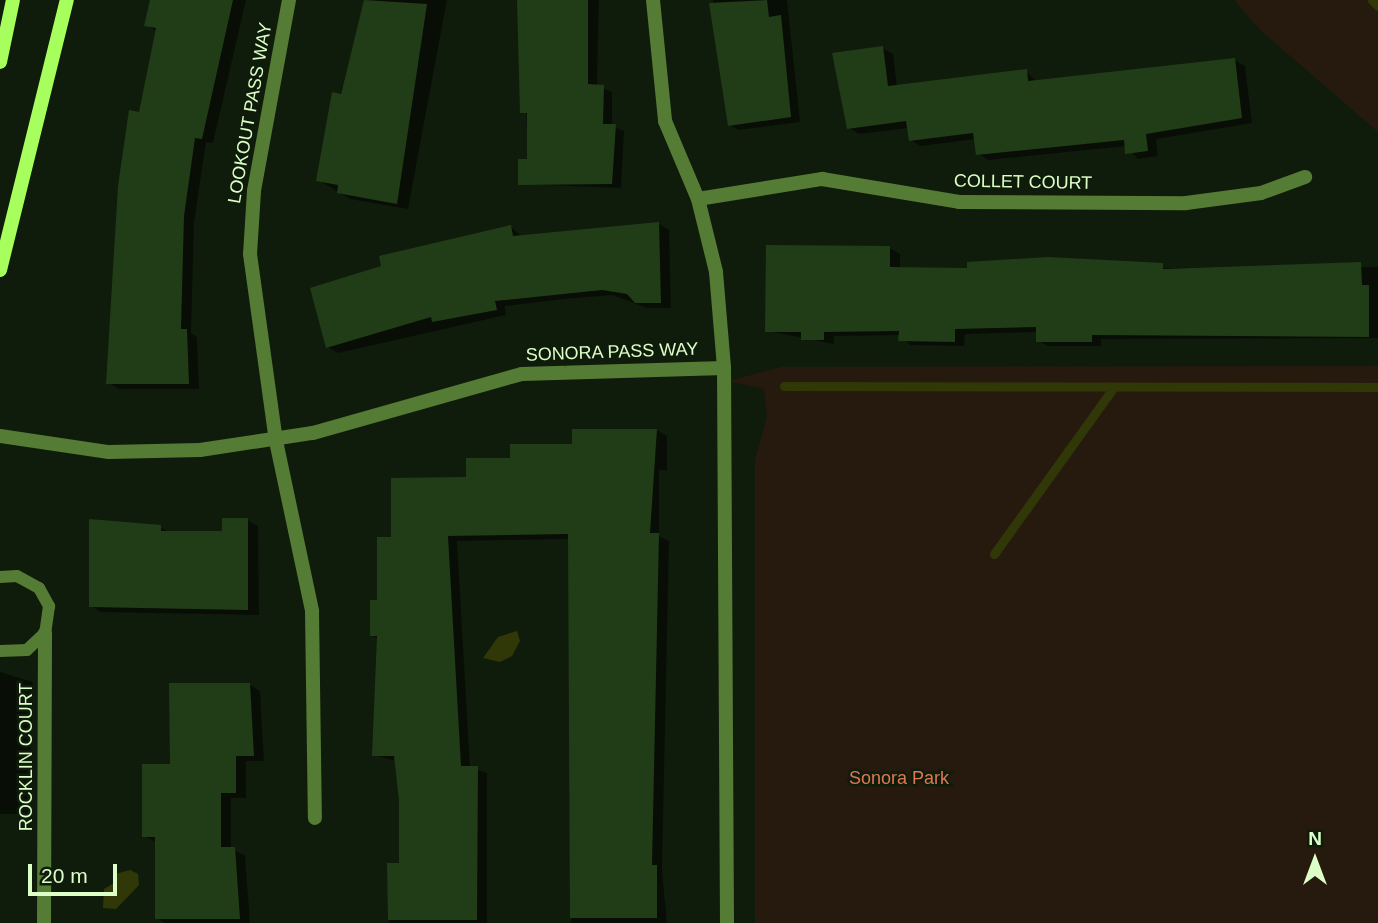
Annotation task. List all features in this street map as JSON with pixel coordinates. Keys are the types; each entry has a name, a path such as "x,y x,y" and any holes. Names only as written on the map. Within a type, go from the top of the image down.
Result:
{"main road":[{"path":"0,62 13,0"},
{"path":"0,270 67,0"}],"street":[{"name":"LOOKOUT PASS WAY","path":"289,0 254,191 250,254 276,441 312,611 315,818"},
{"path":"653,0 665,121 698,200 716,272 724,368 727,923"},
{"name":"COLLET COURT","path":"698,200 822,179 959,202 1186,204 1261,193 1305,177"},
{"name":"SONORA PASS WAY","path":"0,436 109,452 276,441 482,381 577,369 724,368"},
{"name":"ROCKLIN COURT","path":"44,923 45,633"}],"lane":[{"path":"0,577 17,576 39,588 48,606 45,633 27,650 0,651"}],"green space":[{"path":"1234,0 1378,0 1378,132 1259,29"},
{"name":"Sonora Park","path":"1378,366 1378,923 755,923 755,460 767,416 764,389 729,381 781,367"}],"shaded area":[{"path":"517,631 520,641 512,656 500,662 483,658 498,637"},
{"path":"130,870 138,874 139,885 116,909 103,908 104,889 114,883 115,874"}],"building":[{"path":"150,0 233,0 202,139 195,138 184,216 181,329 187,329 189,384 106,384 118,186 129,110 139,112 156,28 144,26"},
{"path":"364,0 427,4 397,204 337,193 338,185 316,181 332,92 341,94"},
{"path":"517,0 588,0 588,84 604,85 603,124 616,124 612,184 518,185 518,159 527,159 527,113 520,113"},
{"path":"767,0 769,17 781,15 791,117 728,126 709,3"},
{"path":"883,46 888,86 1027,69 1028,81 1235,58 1242,118 1146,134 1148,151 1125,154 1124,140 976,155 973,133 909,141 906,121 847,129 832,53"},
{"path":"659,222 661,303 635,303 627,294 602,290 495,301 497,310 432,322 431,317 326,348 310,288 381,266 379,256 511,225 513,236"},
{"path":"766,245 890,246 890,267 967,268 967,262 1048,257 1163,263 1163,269 1361,262 1362,285 1369,285 1369,337 1092,335 1092,342 1036,342 1036,327 955,329 955,342 898,341 899,331 824,332 824,340 801,340 801,332 765,332"},
{"path":"572,429 657,429 650,533 659,533 652,865 657,865 657,918 570,918 568,534 448,536 461,766 478,766 477,920 388,920 387,863 399,863 399,800 394,756 372,756 377,636 370,636 370,600 377,600 377,537 391,537 391,478 466,477 466,458 510,458 510,444 572,444"},
{"path":"222,518 248,518 248,610 89,607 89,519 161,525 161,531 222,531"},
{"path":"169,683 250,683 254,756 236,756 236,793 221,793 221,847 235,847 240,919 155,919 155,837 142,837 142,764 170,764"}],"waterway":[{"path":"1372,0 1378,6"},
{"path":"784,386 1378,387"},
{"path":"994,554 1114,387"}]}
